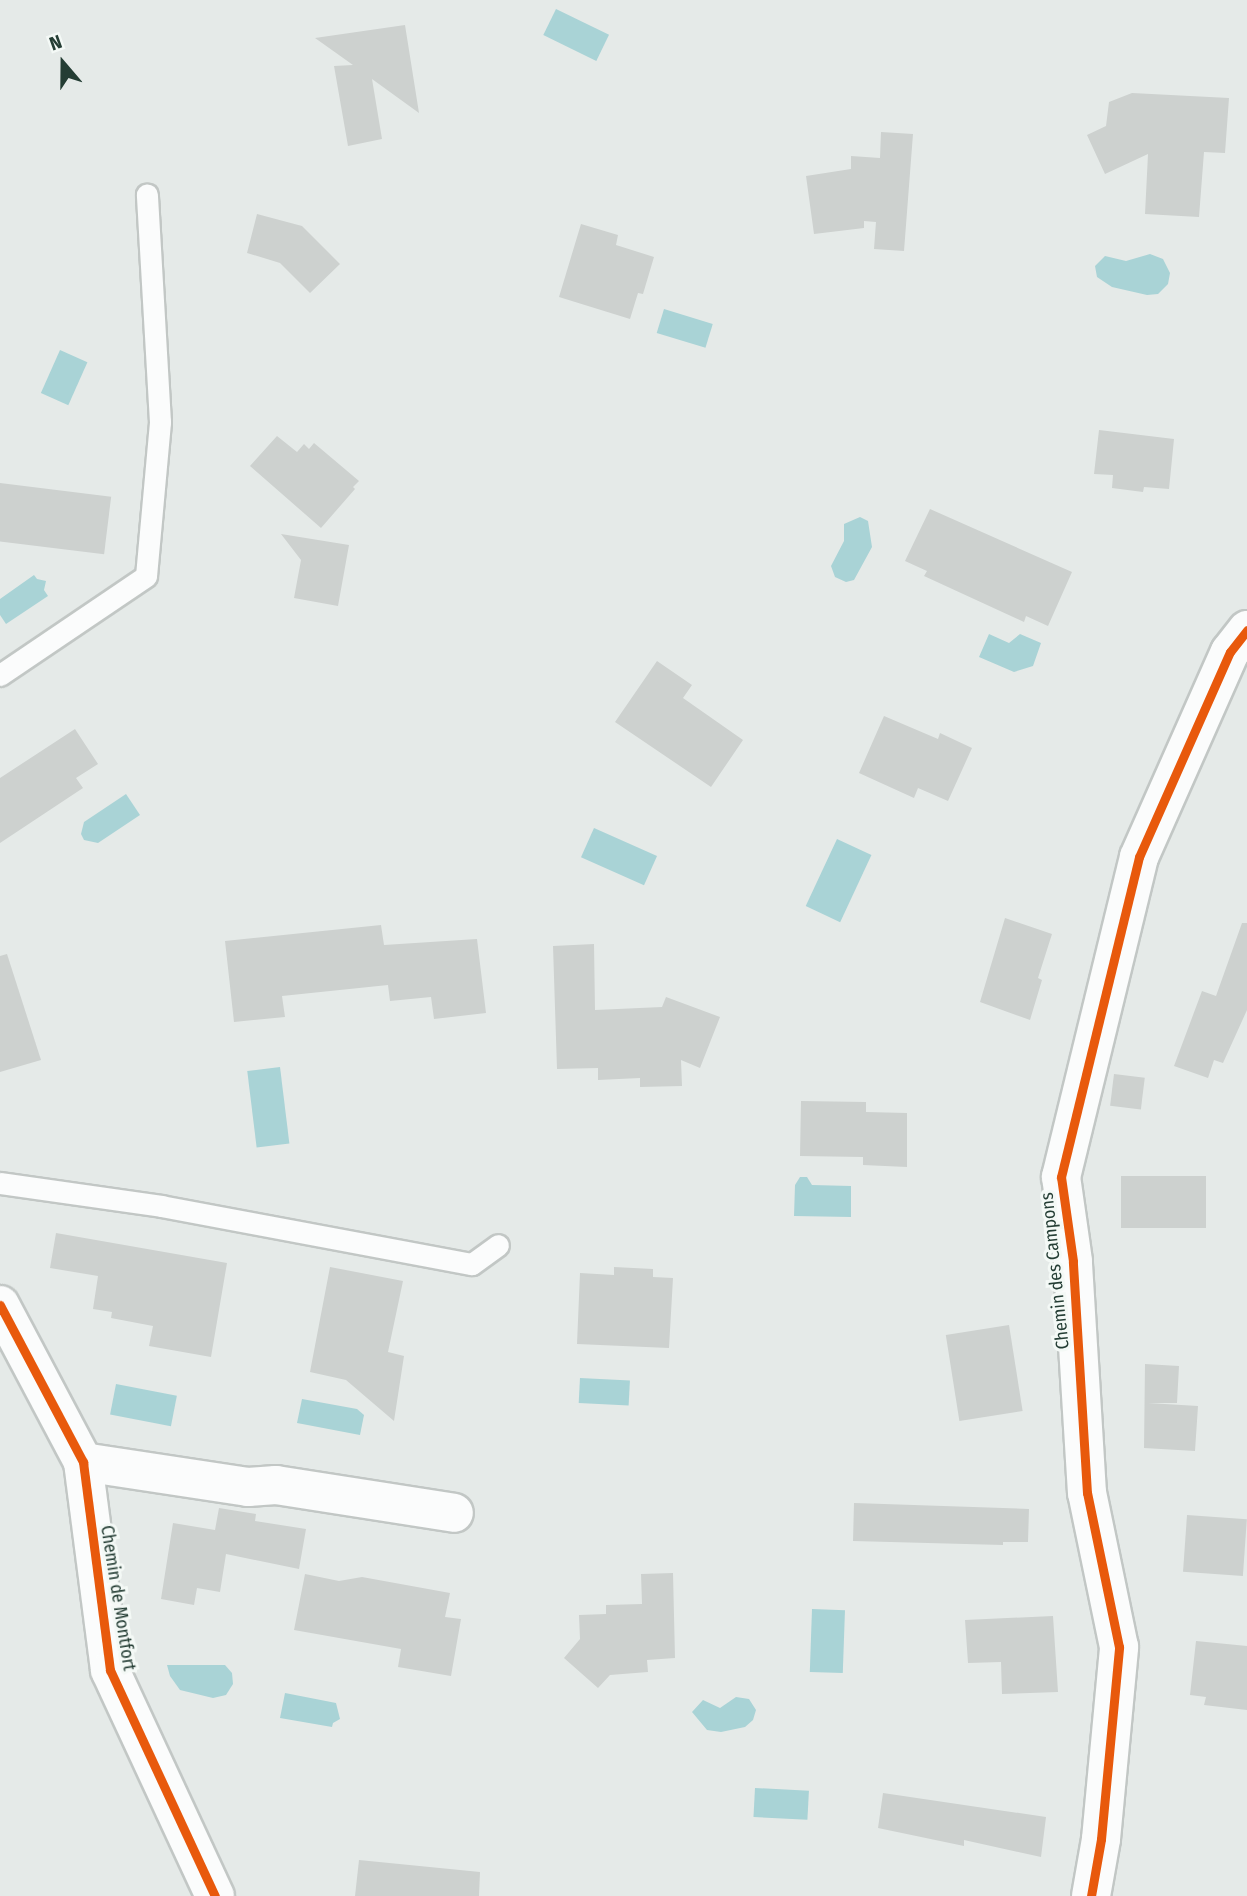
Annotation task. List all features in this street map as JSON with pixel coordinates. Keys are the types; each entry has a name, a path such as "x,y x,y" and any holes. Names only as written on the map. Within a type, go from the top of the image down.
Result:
{"street":[{"name":"Chemin des Campons","path":"1091,1896 1101,1839 1119,1647 1087,1493 1073,1261 1061,1177 1139,857 1230,652 1247,629"},
{"name":"Chemin de Montfort","path":"0,1305 83,1462 110,1670 215,1896"},
{"path":"83,1462 248,1487 276,1485 454,1513"}],"lane":[{"path":"0,675 146,576 160,422 147,194"},
{"path":"0,1182 161,1206 472,1264 498,1245"}],"water":[{"path":"556,9 609,35 596,61 543,35"},
{"path":"1150,254 1163,259 1170,273 1168,284 1158,294 1147,295 1112,287 1097,277 1095,266 1105,256 1126,261"},
{"path":"664,309 713,324 705,348 657,333"},
{"path":"60,350 87,362 68,405 41,393"},
{"path":"860,517 868,521 872,547 854,580 846,582 835,577 831,566 844,541 844,524"},
{"path":"34,575 37,579 46,581 44,590 48,596 6,624 0,615 0,599"},
{"path":"989,634 1009,643 1020,634 1041,643 1033,666 1014,672 979,657"},
{"path":"126,794 140,815 98,843 84,840 81,834 84,822"},
{"path":"594,828 657,856 644,885 581,857"},
{"path":"837,839 871,855 840,922 806,906"},
{"path":"280,1067 289,1143 257,1147 247,1071"},
{"path":"800,1177 807,1177 812,1185 851,1186 851,1217 794,1216 795,1185"},
{"path":"580,1378 630,1381 629,1406 579,1403"},
{"path":"116,1384 177,1396 171,1426 110,1414"},
{"path":"302,1399 357,1409 364,1415 360,1435 297,1423"},
{"path":"812,1609 845,1610 843,1673 810,1672"},
{"path":"167,1665 225,1665 232,1673 233,1684 226,1695 213,1698 180,1690 170,1676"},
{"path":"285,1693 336,1703 340,1719 333,1723 332,1727 280,1718"},
{"path":"736,1697 749,1699 756,1710 753,1720 745,1727 721,1732 707,1730 692,1712 703,1700 720,1708"},
{"path":"755,1788 809,1791 807,1820 753,1817"}],"building":[{"path":"405,25 419,113 372,79 382,139 348,146 334,66 353,65 315,38"},
{"path":"1132,93 1229,98 1225,153 1204,152 1199,217 1145,214 1148,154 1105,174 1087,135 1106,126 1109,102"},
{"path":"881,132 913,134 904,251 874,249 876,222 864,221 864,228 814,234 806,176 851,169 851,156 880,158"},
{"path":"257,214 302,226 340,264 310,293 280,263 247,253"},
{"path":"581,224 618,235 616,245 654,257 643,294 638,293 630,319 559,297"},
{"path":"1099,430 1174,439 1169,489 1144,487 1143,492 1112,488 1113,475 1094,474"},
{"path":"277,436 297,452 304,444 309,449 314,443 359,481 321,528 250,466"},
{"path":"0,483 111,497 104,554 0,541"},
{"path":"930,509 1072,572 1048,626 1026,616 1024,622 924,576 927,571 905,561"},
{"path":"281,534 349,545 338,606 294,598 301,560"},
{"path":"657,661 692,685 683,698 743,740 711,787 615,722"},
{"path":"884,716 938,739 940,733 972,748 948,801 918,788 914,798 859,773"},
{"path":"75,729 98,764 76,778 83,788 0,843 0,778"},
{"path":"1005,918 1052,934 1038,978 1042,980 1030,1020 980,1002"},
{"path":"1242,923 1247,923 1247,1010 1223,1063 1214,1060 1208,1078 1174,1066 1202,991 1216,996"},
{"path":"381,925 384,945 477,939 486,1013 434,1019 431,997 390,1001 388,985 282,996 285,1017 234,1022 225,941"},
{"path":"594,944 595,1010 662,1007 666,997 720,1017 700,1068 681,1060 682,1086 640,1087 640,1078 598,1080 598,1068 557,1069 553,946"},
{"path":"7,954 41,1060 0,1072 0,956"},
{"path":"1114,1074 1145,1078 1141,1110 1110,1106"},
{"path":"801,1101 866,1102 866,1112 907,1113 907,1167 863,1165 863,1157 800,1156"},
{"path":"1121,1176 1206,1176 1206,1228 1121,1228"},
{"path":"56,1233 227,1263 211,1357 149,1346 153,1326 111,1318 112,1312 93,1309 98,1276 50,1268"},
{"path":"330,1267 403,1281 388,1352 404,1356 394,1421 346,1380 310,1372"},
{"path":"614,1267 653,1269 653,1277 673,1278 669,1348 577,1344 580,1273 614,1275"},
{"path":"1009,1325 1023,1411 959,1421 946,1335"},
{"path":"1145,1364 1179,1366 1177,1403 1148,1403 1198,1406 1195,1451 1144,1448"},
{"path":"854,1503 1029,1509 1028,1542 1003,1542 1003,1545 853,1541"},
{"path":"219,1508 256,1514 255,1521 306,1529 299,1569 226,1554 220,1592 197,1588 194,1605 161,1599 173,1523 215,1530"},
{"path":"1187,1515 1247,1519 1243,1576 1183,1572"},
{"path":"673,1573 675,1658 647,1660 648,1672 610,1675 598,1688 564,1658 580,1639 579,1615 606,1614 606,1605 642,1604 641,1574"},
{"path":"305,1574 339,1581 362,1577 450,1593 445,1617 461,1619 451,1676 398,1667 401,1649 294,1630"},
{"path":"1053,1616 1058,1692 1002,1694 1001,1662 968,1663 965,1620"},
{"path":"1196,1641 1247,1646 1247,1710 1204,1705 1206,1697 1190,1695"},
{"path":"883,1793 1046,1817 1041,1857 964,1840 964,1846 878,1828"},
{"path":"359,1860 480,1872 479,1896 355,1896"}],"cycle path":[{"path":"1091,1896 1101,1839 1119,1647 1087,1493 1073,1261 1061,1177 1139,857 1230,652 1247,630"},
{"path":"0,1305 83,1462 110,1670 215,1896"}]}
